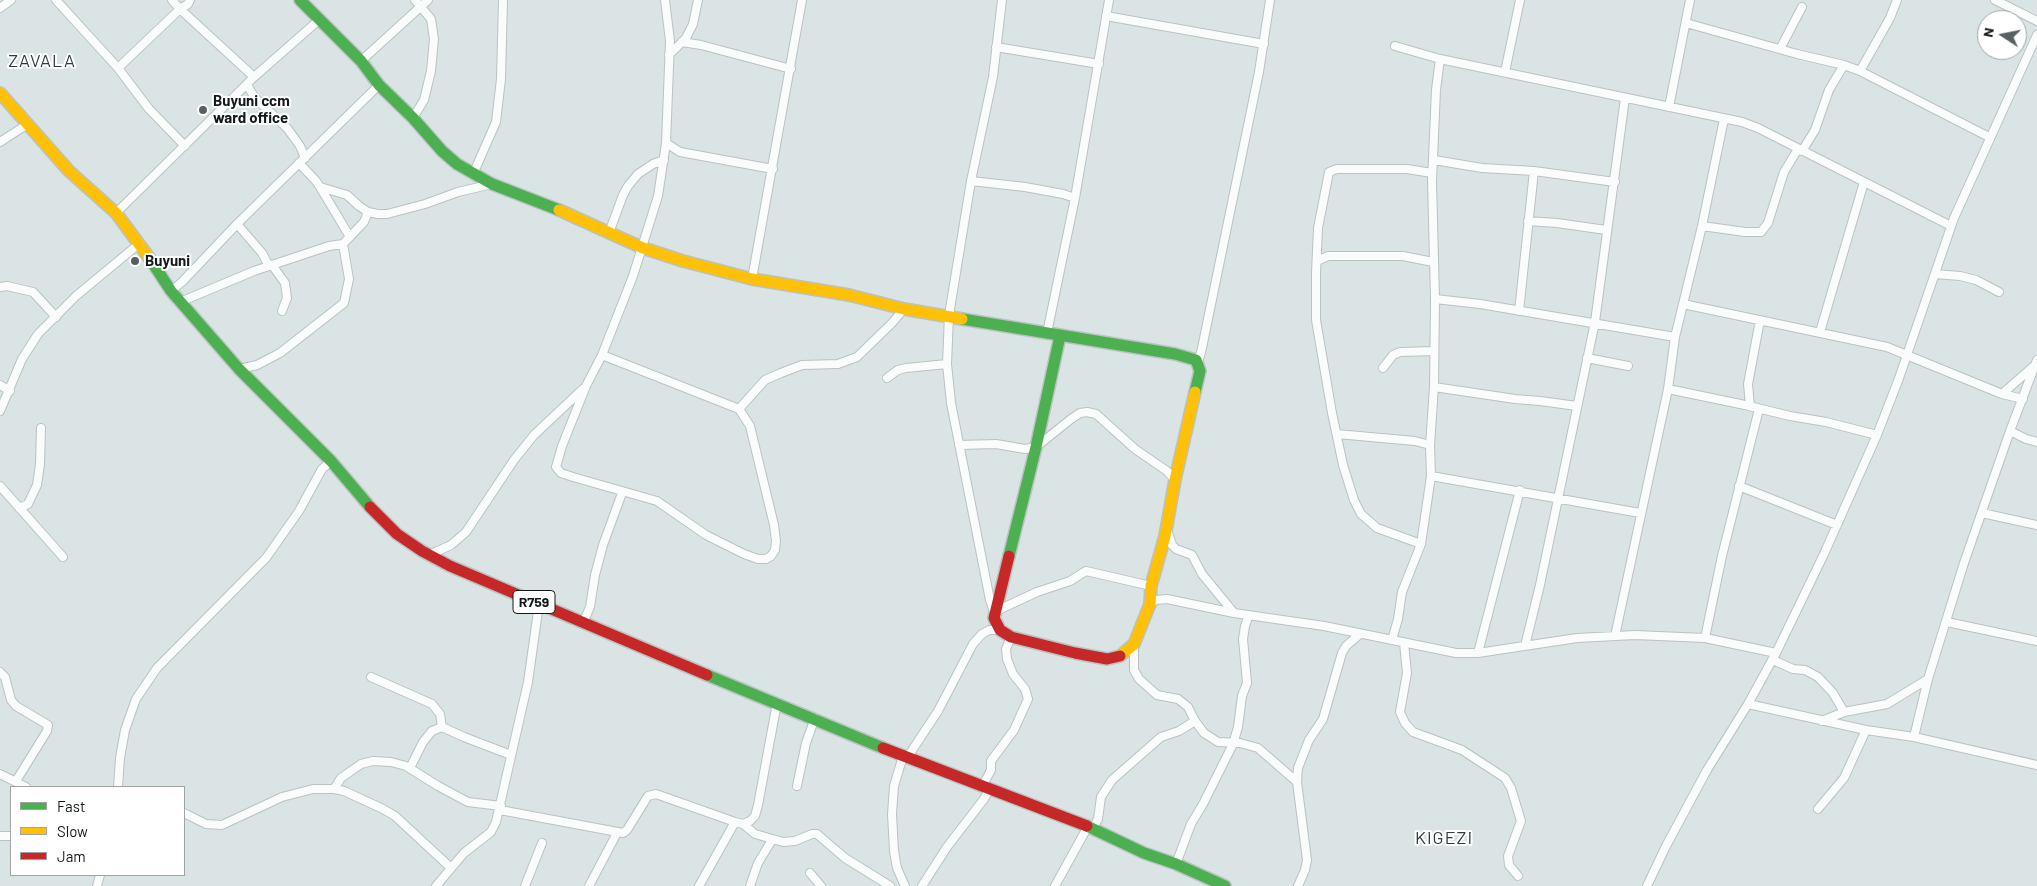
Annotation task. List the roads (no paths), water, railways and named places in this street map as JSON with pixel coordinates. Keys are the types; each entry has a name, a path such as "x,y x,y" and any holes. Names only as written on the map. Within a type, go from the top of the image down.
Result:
{"street":[{"path":"0,8 11,0"},
{"path":"56,0 118,68 149,109 185,146"},
{"path":"172,0 254,77"},
{"path":"118,68 180,9 188,4 190,0"},
{"path":"300,0 360,61 379,85 413,118 442,151 457,164 492,184 542,203 643,248 752,279 849,295 904,309 1175,354 1196,360"},
{"path":"474,172 496,122 501,79 503,0"},
{"path":"602,355 738,409 750,426 774,525 776,541 775,550 771,556 766,559 758,559 744,554 706,535 657,502 573,478 561,473 556,467 562,446 586,386 602,355 643,248 658,196 666,143 670,41 665,0"},
{"path":"669,56 682,42 693,24 698,0"},
{"path":"752,279 802,0"},
{"path":"994,0 1001,9"},
{"path":"994,612 951,403 947,364 949,315 971,181 993,77 1002,0"},
{"path":"1047,333 1075,198 1109,0"},
{"path":"1196,360 1199,359 1202,348 1264,44 1270,0"},
{"path":"1505,72 1520,0"},
{"path":"1669,107 1690,0"},
{"path":"1860,71 1890,18 1897,0"},
{"path":"1995,0 2037,21"},
{"path":"360,61 422,2 431,19 434,39 432,63 424,100 413,118"},
{"path":"1780,50 1802,7"},
{"path":"1106,16 1264,44"},
{"path":"116,213 254,77 319,20"},
{"path":"1686,23 1780,50 1844,65 1860,71 1989,137"},
{"path":"1647,886 1707,770 1748,704 1774,657 1837,525 1877,434 1908,355 1950,226 2037,35"},
{"path":"682,42 710,47 791,68"},
{"path":"1395,46 1440,59 1669,107 1758,128 1950,226"},
{"path":"996,47 1033,54 1049,54 1099,64"},
{"path":"1392,640 1398,619 1402,592 1421,544 1431,476 1430,445 1434,387 1435,299 1432,173 1436,90 1440,59"},
{"path":"1702,226 1745,232 1761,232 1768,223 1784,172 1815,130 1829,90 1844,65"},
{"path":"247,85 255,98 287,128 300,146 302,161 350,237"},
{"path":"171,291 379,85"},
{"name":"R759","path":"0,93 69,171 116,213 140,243 171,291 239,369 331,461 377,516 397,534 429,555 583,623 905,757 1078,822 1089,829 1144,853 1176,864 1213,883 1225,886"},
{"path":"1524,646 1540,585 1595,322 1625,98"},
{"path":"1615,636 1632,562 1640,512 1668,390 1676,337 1702,226 1724,119"},
{"path":"0,142 28,124"},
{"path":"666,143 680,152 773,169"},
{"path":"609,233 628,186 638,174 653,164 664,160"},
{"path":"1434,160 1482,168 1534,171 1615,182"},
{"path":"1421,544 1378,528 1361,514 1354,500 1344,469 1332,413 1316,320 1317,261 1318,228 1329,172 1337,169 1407,169 1432,173"},
{"path":"1518,311 1534,171"},
{"path":"971,181 1024,187 1075,198"},
{"path":"1820,332 1864,182"},
{"path":"320,187 347,194 368,212 387,214 425,204 458,192 492,184"},
{"path":"180,302 270,266 329,246 343,244 364,222 368,212"},
{"path":"1528,221 1606,230"},
{"path":"237,224 285,283 287,298 282,312"},
{"path":"0,411 22,359 38,334 76,296 140,243"},
{"path":"239,369 257,365 280,353 344,303 350,279 343,244"},
{"path":"1317,261 1328,256 1403,256 1433,262"},
{"path":"1935,274 1960,276 1976,280 1998,292"},
{"path":"0,287 7,286 32,292 56,317"},
{"path":"1435,299 1595,322 1676,337"},
{"path":"1683,304 1887,347 2002,394 2022,399"},
{"path":"738,409 765,380 781,373 802,365 838,364 857,357 904,309"},
{"path":"1750,406 1748,384 1760,320"},
{"path":"1060,336 1036,447 994,618 1000,630 1010,637 1107,659 1124,654 1134,644"},
{"path":"1384,368 1393,355 1400,352 1434,351"},
{"path":"1587,358 1628,366"},
{"path":"1196,360 1200,371 1167,524 1151,586 1150,604 1134,644 1134,670 1138,679 1157,695 1178,699 1188,707 1195,721 1204,733 1212,739 1218,742 1233,744 1240,742 1258,748 1297,782"},
{"path":"2002,394 2036,363"},
{"path":"1914,736 1928,680 1964,563 2036,363"},
{"path":"887,378 898,370 906,368 947,364"},
{"path":"0,385 10,391"},
{"path":"429,555 451,545 466,532 514,460 534,435 586,386"},
{"path":"1434,387 1514,400 1577,406"},
{"path":"1668,390 1877,434"},
{"path":"1706,638 1722,556 1759,409"},
{"path":"959,445 996,444 1025,449 1036,447 1080,413 1087,412 1096,414 1135,449 1167,471 1175,480"},
{"path":"19,508 28,504 37,485 40,464 41,428"},
{"path":"2010,431 2026,440 2037,442"},
{"path":"1337,434 1415,441 1430,445"},
{"path":"118,786 120,758 125,730 136,699 157,668 266,558 299,511 322,469 331,461"},
{"path":"1431,476 1640,512"},
{"path":"0,486 62,557"},
{"path":"1739,486 1837,525"},
{"path":"1478,653 1520,490"},
{"path":"583,623 590,607 595,575 603,545 622,493"},
{"path":"1982,513 2037,525"},
{"path":"1167,524 1172,544 1176,549 1189,552 1192,555 1202,574 1234,613"},
{"path":"994,612 1037,592 1070,581 1086,571 1151,586"},
{"path":"1150,604 1156,600 1167,599 1234,613 1324,626 1456,653 1478,653 1577,638 1635,635 1706,638 1774,657 1793,669 1805,670 1818,677 1833,693 1844,712"},
{"path":"440,885 450,867 464,853 491,832 500,808 528,682 539,604"},
{"path":"1176,864 1190,824 1203,804 1233,744 1238,727 1242,696 1247,683 1244,639 1245,626 1249,615"},
{"path":"1947,622 2037,640"},
{"path":"905,886 897,868 894,851 892,814 894,786 905,757 938,711 973,644 988,630 1000,630"},
{"path":"1298,886 1307,860 1297,782 1298,768 1309,740 1323,718 1342,653 1346,646 1360,634"},
{"path":"922,886 947,847 984,799 992,770 991,761 1014,730 1028,699 1025,689 1013,674 1007,659 1006,650 1010,637"},
{"path":"1404,643 1407,672 1400,712 1405,723 1413,732 1462,750 1505,778 1511,788 1521,821 1508,856 1509,865 1518,876"},
{"path":"0,672 5,677 11,700 16,706 48,725 47,731 16,781"},
{"path":"371,677 432,704 440,714 442,727"},
{"path":"1822,722 1844,712 1887,704 1928,680"},
{"path":"699,886 739,823 750,821 755,816 777,703"},
{"path":"1748,704 1822,722 1914,736 2037,765"},
{"path":"797,786 806,743 815,718"},
{"path":"1055,886 1089,829 1098,819 1101,797 1112,780 1161,736 1179,731 1195,721"},
{"path":"410,768 423,742 432,731 442,727 511,755"},
{"path":"1818,809 1844,778 1866,730"},
{"path":"334,788 348,772 361,764 373,761 391,762 410,768 461,799 617,832 627,830 643,801 648,796 656,794 739,823 754,834 772,840 788,842 806,835 817,834 845,858 890,886"},
{"path":"0,774 24,786"},
{"path":"185,814 206,824 222,825 282,796 312,788 334,788 383,808 395,816 450,867"},
{"path":"589,886 617,832"},
{"path":"750,886 758,863 772,840"},
{"path":"525,886 542,843"},
{"path":"810,872 821,886"}],"place":[{"name":"Buyuni ccm ward office","path":"203,110"},
{"name":"Buyuni","path":"135,261"}],"district":[{"name":"ZAVALA","path":"42,61"},
{"name":"KIGEZI","path":"1444,838"}]}
